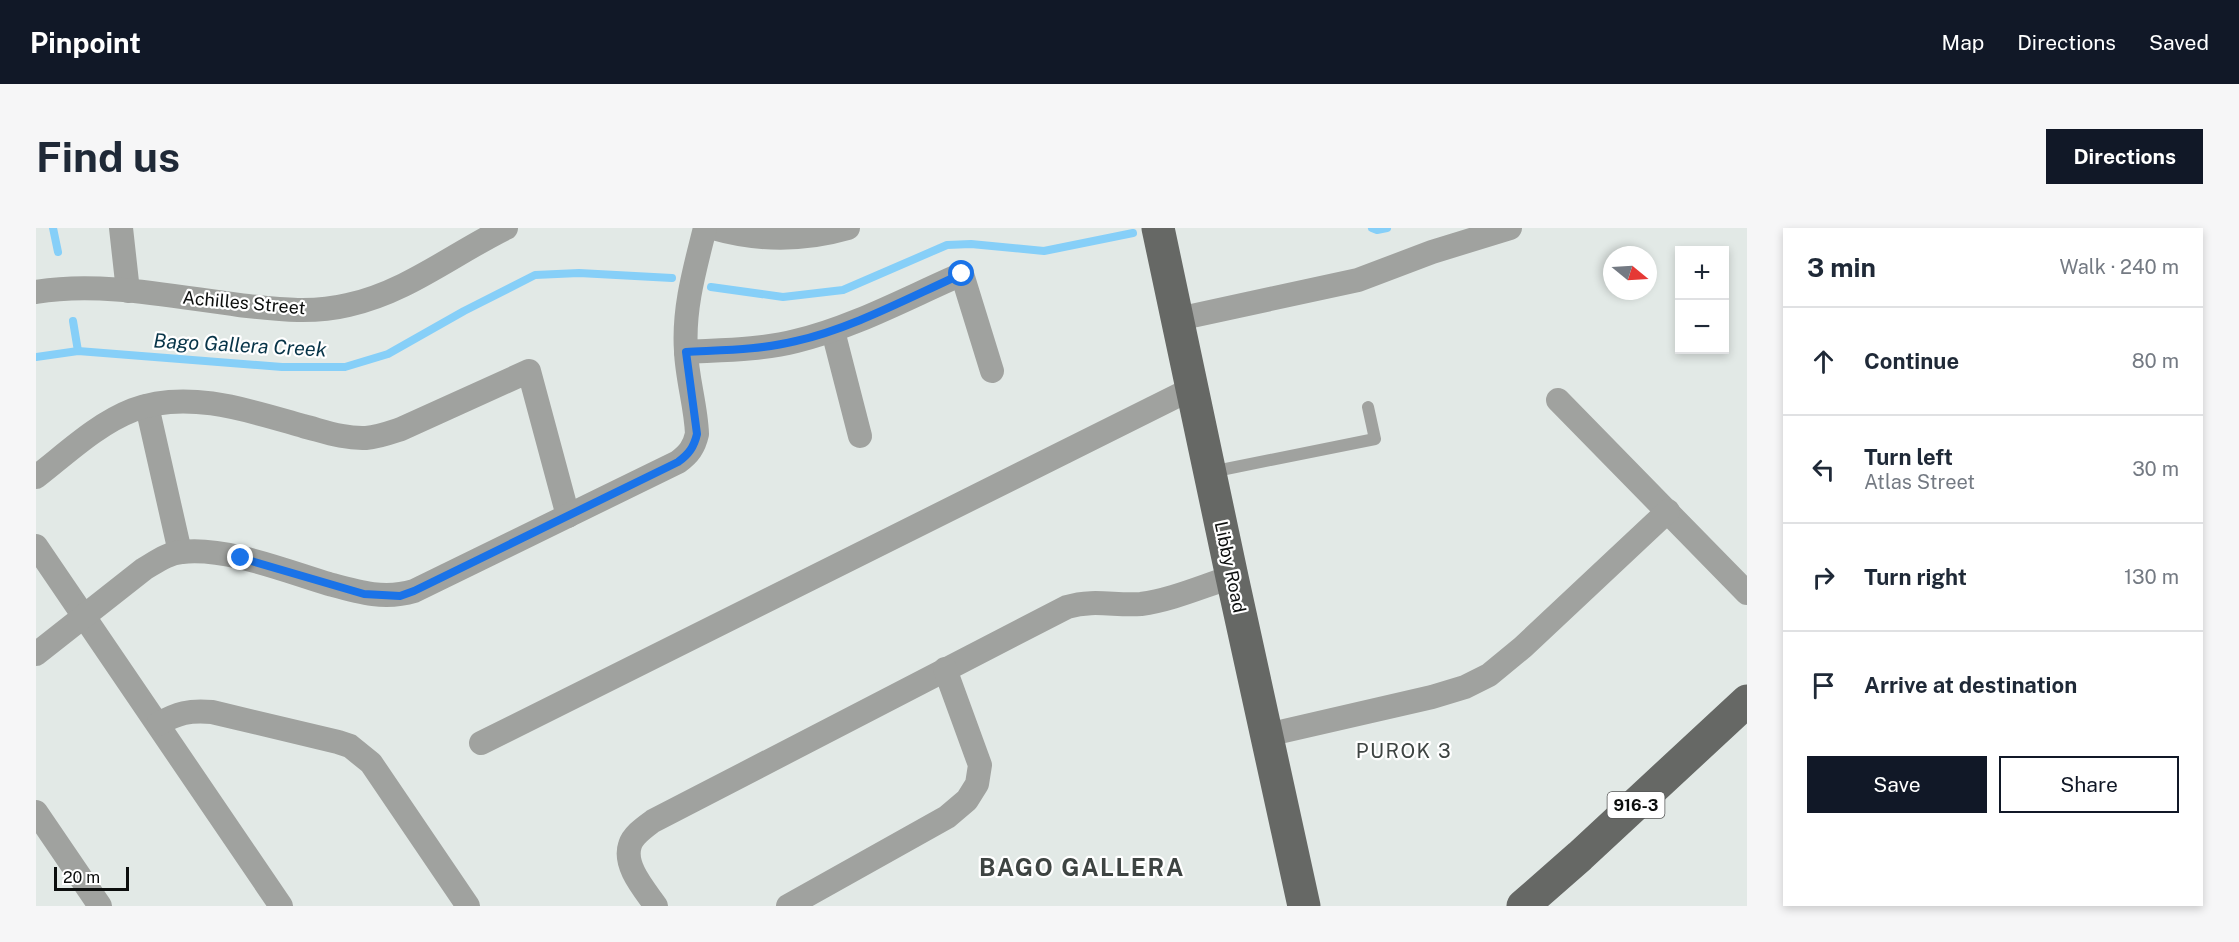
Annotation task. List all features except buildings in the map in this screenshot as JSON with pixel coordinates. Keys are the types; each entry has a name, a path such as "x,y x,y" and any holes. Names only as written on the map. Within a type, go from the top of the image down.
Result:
{"main road":[{"name":"Libby Road","path":"1158,228 1304,906"},
{"name":"916-3","path":"1523,906 1747,701"}],"street":[{"path":"121,228 128,291"},
{"name":"Achilles Street","path":"36,292 75,289 128,291 290,311 339,307 382,296 417,279 506,228"},
{"path":"36,654 144,568 162,558 180,552 219,554 364,594 400,596 678,462 689,454 697,434 697,420 686,352 688,300 705,228"},
{"path":"713,228 734,234 766,238 798,238 848,228"},
{"path":"1178,319 1358,280 1432,252 1510,228"},
{"path":"686,352 795,342 833,331 962,274 992,371"},
{"path":"833,331 860,436"},
{"path":"36,477 99,428 128,412 147,406 187,402 218,405 254,412 344,437 363,438 382,436 401,429 530,371 568,516"},
{"path":"481,743 1193,388"},
{"path":"1558,400 1747,592"},
{"path":"147,406 180,552"},
{"path":"1267,735 1432,697 1465,687 1489,675 1668,511"},
{"path":"36,546 281,906"},
{"path":"656,906 630,866 628,855 630,844 652,820 1067,607 1083,602 1137,604 1155,602 1232,577"},
{"path":"788,906 947,817 968,800 977,784 980,765 945,669"},
{"path":"158,724 176,714 194,711 212,712 350,746 371,763 468,906"},
{"path":"36,812 100,906"}],"lane":[{"path":"1210,472 1375,439 1368,407"}],"waterway":[{"path":"53,228 58,252"},
{"name":"Bago Gallera Creek","path":"1372,228 1377,230 1387,228"},
{"name":"Bago Gallera Creek","path":"711,287 783,297 843,290 947,245 971,244 1044,251 1133,233"},
{"name":"Bago Gallera Creek","path":"36,357 78,351 282,367 345,367 388,354 464,311 535,275 579,273 672,278"},
{"path":"73,321 78,351"}],"district":[{"name":"PUROK 3","path":"1404,751"},
{"name":"BAGO GALLERA","path":"1082,868"}],"route":[{"path":"241,558 364,594 400,596 414,591 678,462 689,454 697,434 697,420 686,352 795,342 833,331 962,274"}]}
